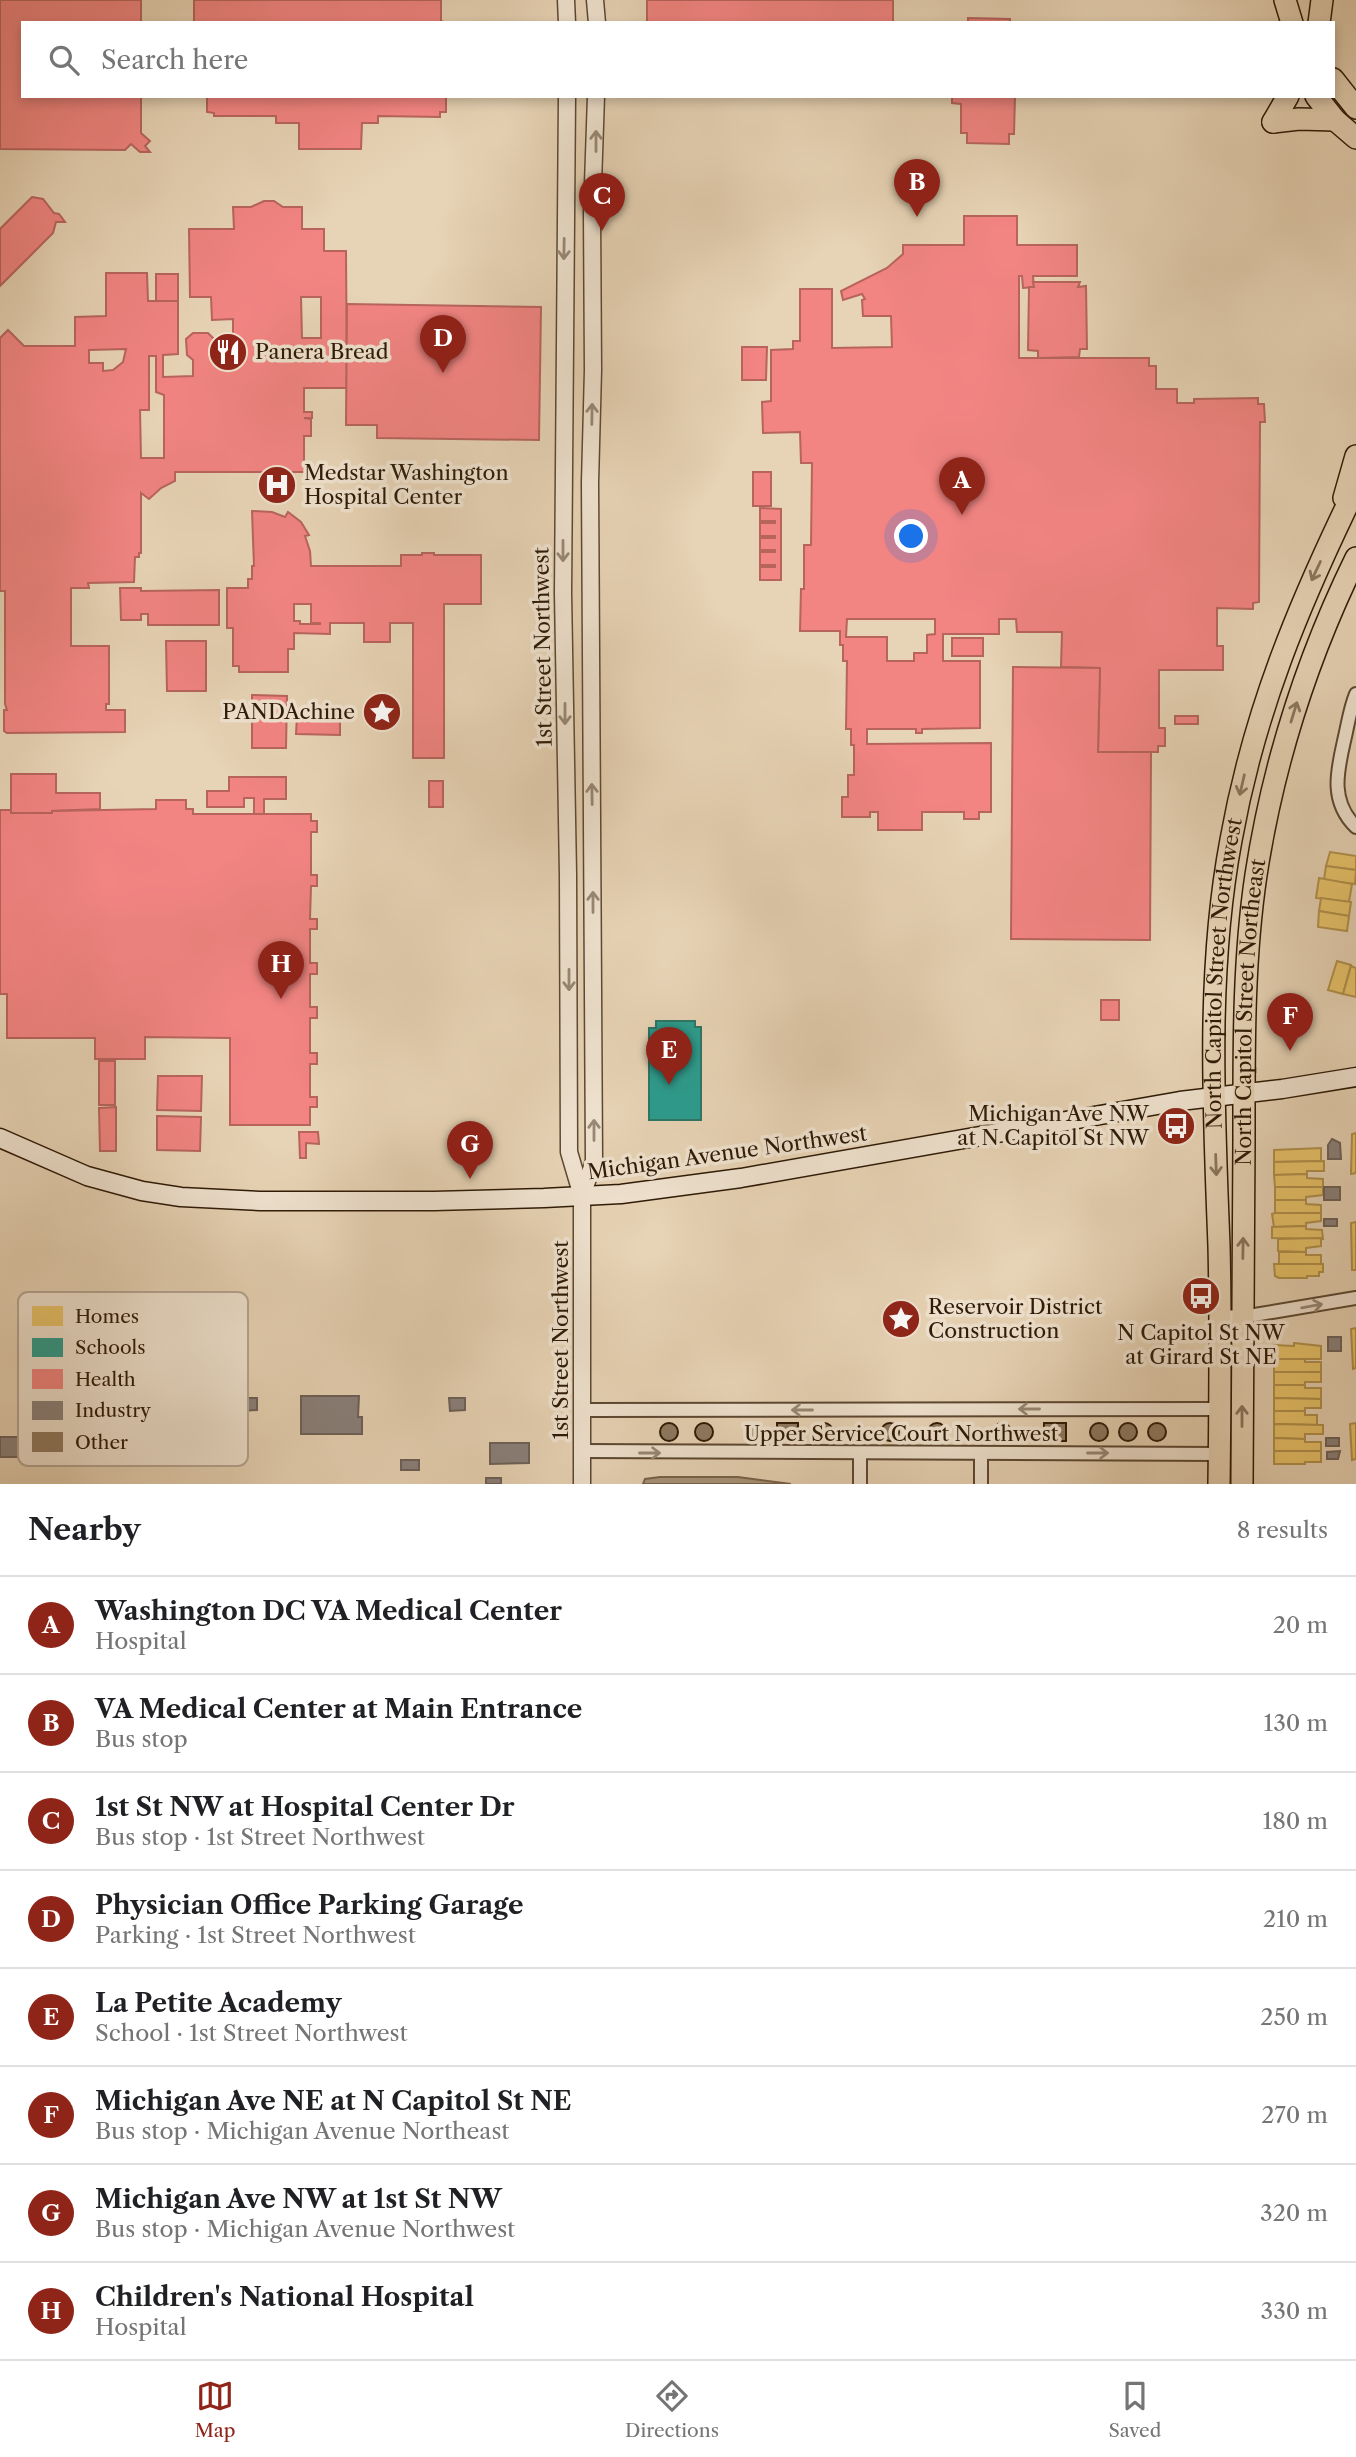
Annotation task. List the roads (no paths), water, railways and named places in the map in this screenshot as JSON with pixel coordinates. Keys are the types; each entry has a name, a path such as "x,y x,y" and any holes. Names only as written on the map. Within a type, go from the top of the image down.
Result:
{"main road":[{"path":"1285,0 1291,21"},
{"path":"1319,21 1322,0"},
{"path":"1335,82 1356,108"},
{"path":"1287,98 1273,122 1299,119 1335,120"},
{"path":"1318,98 1335,120 1356,138"},
{"path":"1334,532 1356,456"},
{"name":"North Capitol Street Northwest","path":"1219,1484 1220,1316 1215,1097 1218,948 1226,871 1249,755 1275,671 1307,589 1356,487"},
{"name":"North Capitol Street Northeast","path":"1242,1484 1244,1094 1249,931 1266,815 1288,730 1323,630 1356,558"},
{"name":"Michigan Avenue Northwest","path":"0,1138 87,1176 142,1191 199,1199 433,1201 582,1196 621,1194 741,1178 1180,1101 1356,1077"}],"street":[{"path":"566,0 567,21"},
{"path":"595,0 597,21"},
{"name":"1st Street Northwest","path":"567,98 563,593 569,1152 582,1196 582,1484"},
{"name":"1st Street Northwest","path":"582,1196 594,1161 590,482 593,370 592,213 596,98"},
{"path":"1356,694 1338,764 1337,785 1340,804 1356,827"},
{"path":"1220,1316 1242,1317 1356,1298"},
{"name":"Upper Service Court Northwest","path":"582,1410 1220,1409"},
{"name":"Upper Service Court Northwest","path":"582,1451 1220,1454"},
{"path":"860,1453 860,1484"},
{"path":"981,1484 982,1454"}],"place":[{"name":"VA Medical Center at Main Entrance","path":"917,217"},
{"name":"1st St NW at Hospital Center Dr","path":"602,231"},
{"name":"Panera Bread","path":"228,352"},
{"name":"Physician Office Parking Garage","path":"443,373"},
{"name":"Medstar Washington Hospital Center","path":"277,485"},
{"name":"Washington DC VA Medical Center","path":"962,515"},
{"name":"PANDAchine","path":"382,712"},
{"name":"Children's National Hospital","path":"281,999"},
{"name":"Michigan Ave NE at N Capitol St NE","path":"1290,1051"},
{"name":"La Petite Academy","path":"669,1085"},
{"name":"Michigan Ave NW at N Capitol St NW","path":"1176,1126"},
{"name":"Michigan Ave NW at 1st St NW","path":"470,1179"},
{"name":"N Capitol St NW at Girard St NE","path":"1201,1296"},
{"name":"Reservoir District Construction","path":"901,1319"}]}
